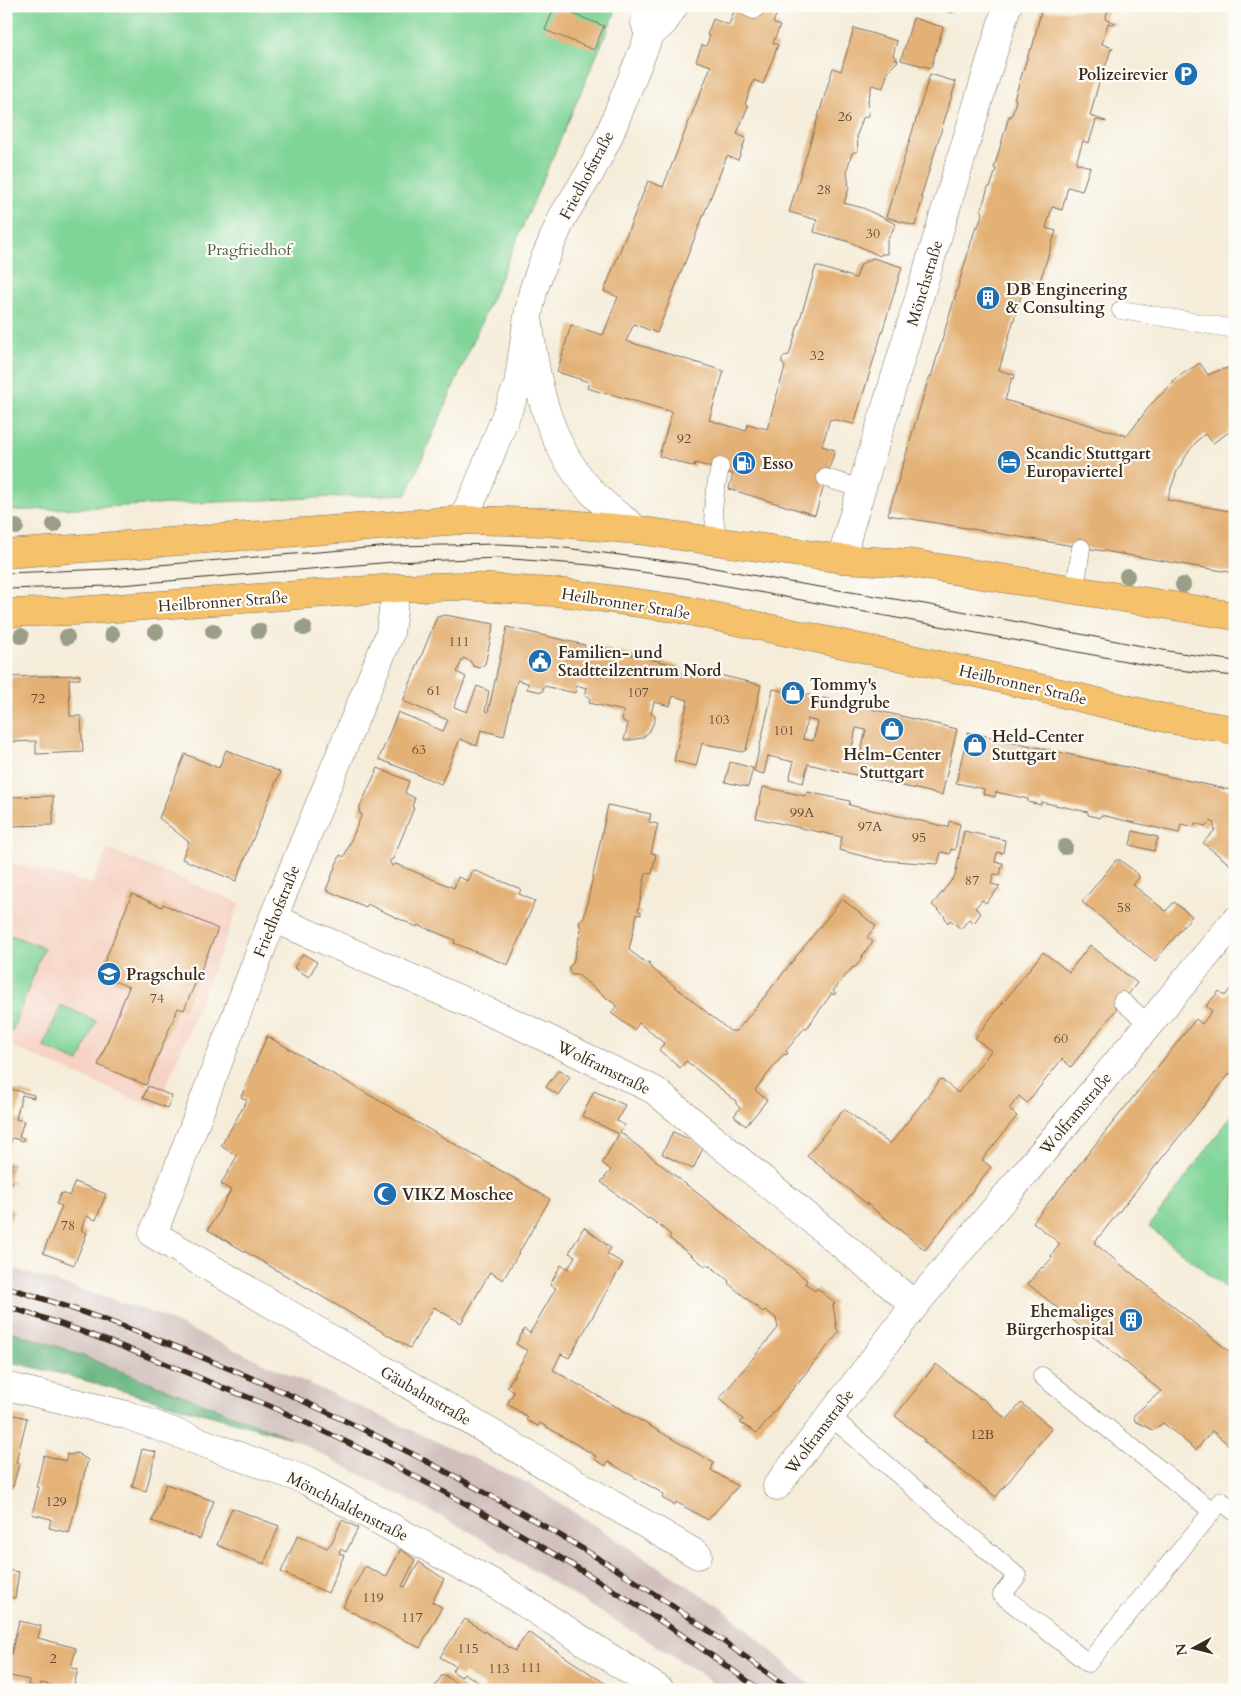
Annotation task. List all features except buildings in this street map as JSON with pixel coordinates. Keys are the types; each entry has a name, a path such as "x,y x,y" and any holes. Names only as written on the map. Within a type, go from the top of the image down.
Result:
{"main road":[{"path":"6,554 462,520 545,522 636,530 842,559 909,562 1235,616"},
{"name":"Heilbronner Straße","path":"6,613 85,611 396,588 461,586 536,590 616,599 680,609 981,674 1172,720 1235,730"}],"street":[{"name":"Friedhofstraße","path":"646,6 645,23 649,36"},
{"name":"Friedhofstraße","path":"462,520 476,491 518,385 533,291 542,265 563,216 590,173 608,138 649,36 664,22 674,6"},
{"name":"Mönchstraße","path":"842,559 1007,6"},
{"name":"Friedhofstraße","path":"528,316 533,362 546,414 561,450 577,474 598,498 636,530"},
{"name":"Friedhofstraße","path":"153,1234 273,918 390,633 396,588"},
{"name":"Wolframstraße","path":"273,918 519,1025 654,1090 915,1305"},
{"name":"Wolframstraße","path":"777,1486 915,1305 1235,921"},
{"name":"Gäubahnstraße","path":"153,1234 698,1555"},
{"name":"Mönchhaldenstraße","path":"6,1386 127,1415 307,1481 498,1586 660,1690"}],"lane":[{"path":"1121,310 1235,329"},
{"path":"718,541 713,512 720,467"},
{"path":"826,478 862,489"},
{"path":"1076,589 1082,548"},
{"path":"1122,1002 1149,1024"},
{"path":"1042,1376 1212,1511"},
{"path":"830,1416 1017,1576 1002,1595 1088,1663 1221,1501 1235,1512"}],"shaded area":[{"name":"Pragschule","path":"108,849 240,903 157,1109 6,1044 6,861 92,884"},
{"path":"6,1266 156,1314 532,1485 722,1608 816,1690 720,1690 699,1672 472,1533 291,1438 65,1349 6,1330"}],"green space":[{"name":"Pragfriedhof","path":"6,6 618,6 407,494 6,511"},
{"path":"6,933 44,948 12,1031 6,1029"},
{"path":"61,1005 96,1021 79,1062 43,1047"},
{"path":"1235,1111 1235,1295 1149,1227"},
{"path":"6,1330 65,1349 291,1438 62,1374 6,1361"}],"tram line":[{"path":"6,573 109,569 392,546 499,544 557,547 698,565 925,604 1168,651 1235,661"},
{"path":"6,589 109,586 393,562 499,558 591,565 684,578 1168,669 1235,676"}],"railway":[{"path":"6,1287 86,1313 244,1375 398,1447 473,1486 619,1571 663,1599 791,1690"},
{"path":"6,1306 111,1342 281,1411 406,1472 528,1538 587,1574 646,1611 760,1690"}],"place":[{"name":"Polizeirevier","path":"1186,74"},
{"name":"DB Engineering & Consulting","path":"988,298"},
{"name":"Scandic Stuttgart Europaviertel","path":"1009,462"},
{"name":"Esso","path":"744,463"},
{"name":"Familien- und Stadtteilzentrum Nord","path":"540,661"},
{"name":"Tommy's Fundgrube","path":"793,693"},
{"name":"Helm-Center Stuttgart","path":"892,729"},
{"name":"Held-Center Stuttgart","path":"975,745"},
{"name":"Pragschule","path":"109,974"},
{"name":"VIKZ Moschee","path":"385,1194"},
{"name":"Ehemaliges Bürgerhospital","path":"1131,1320"}]}
